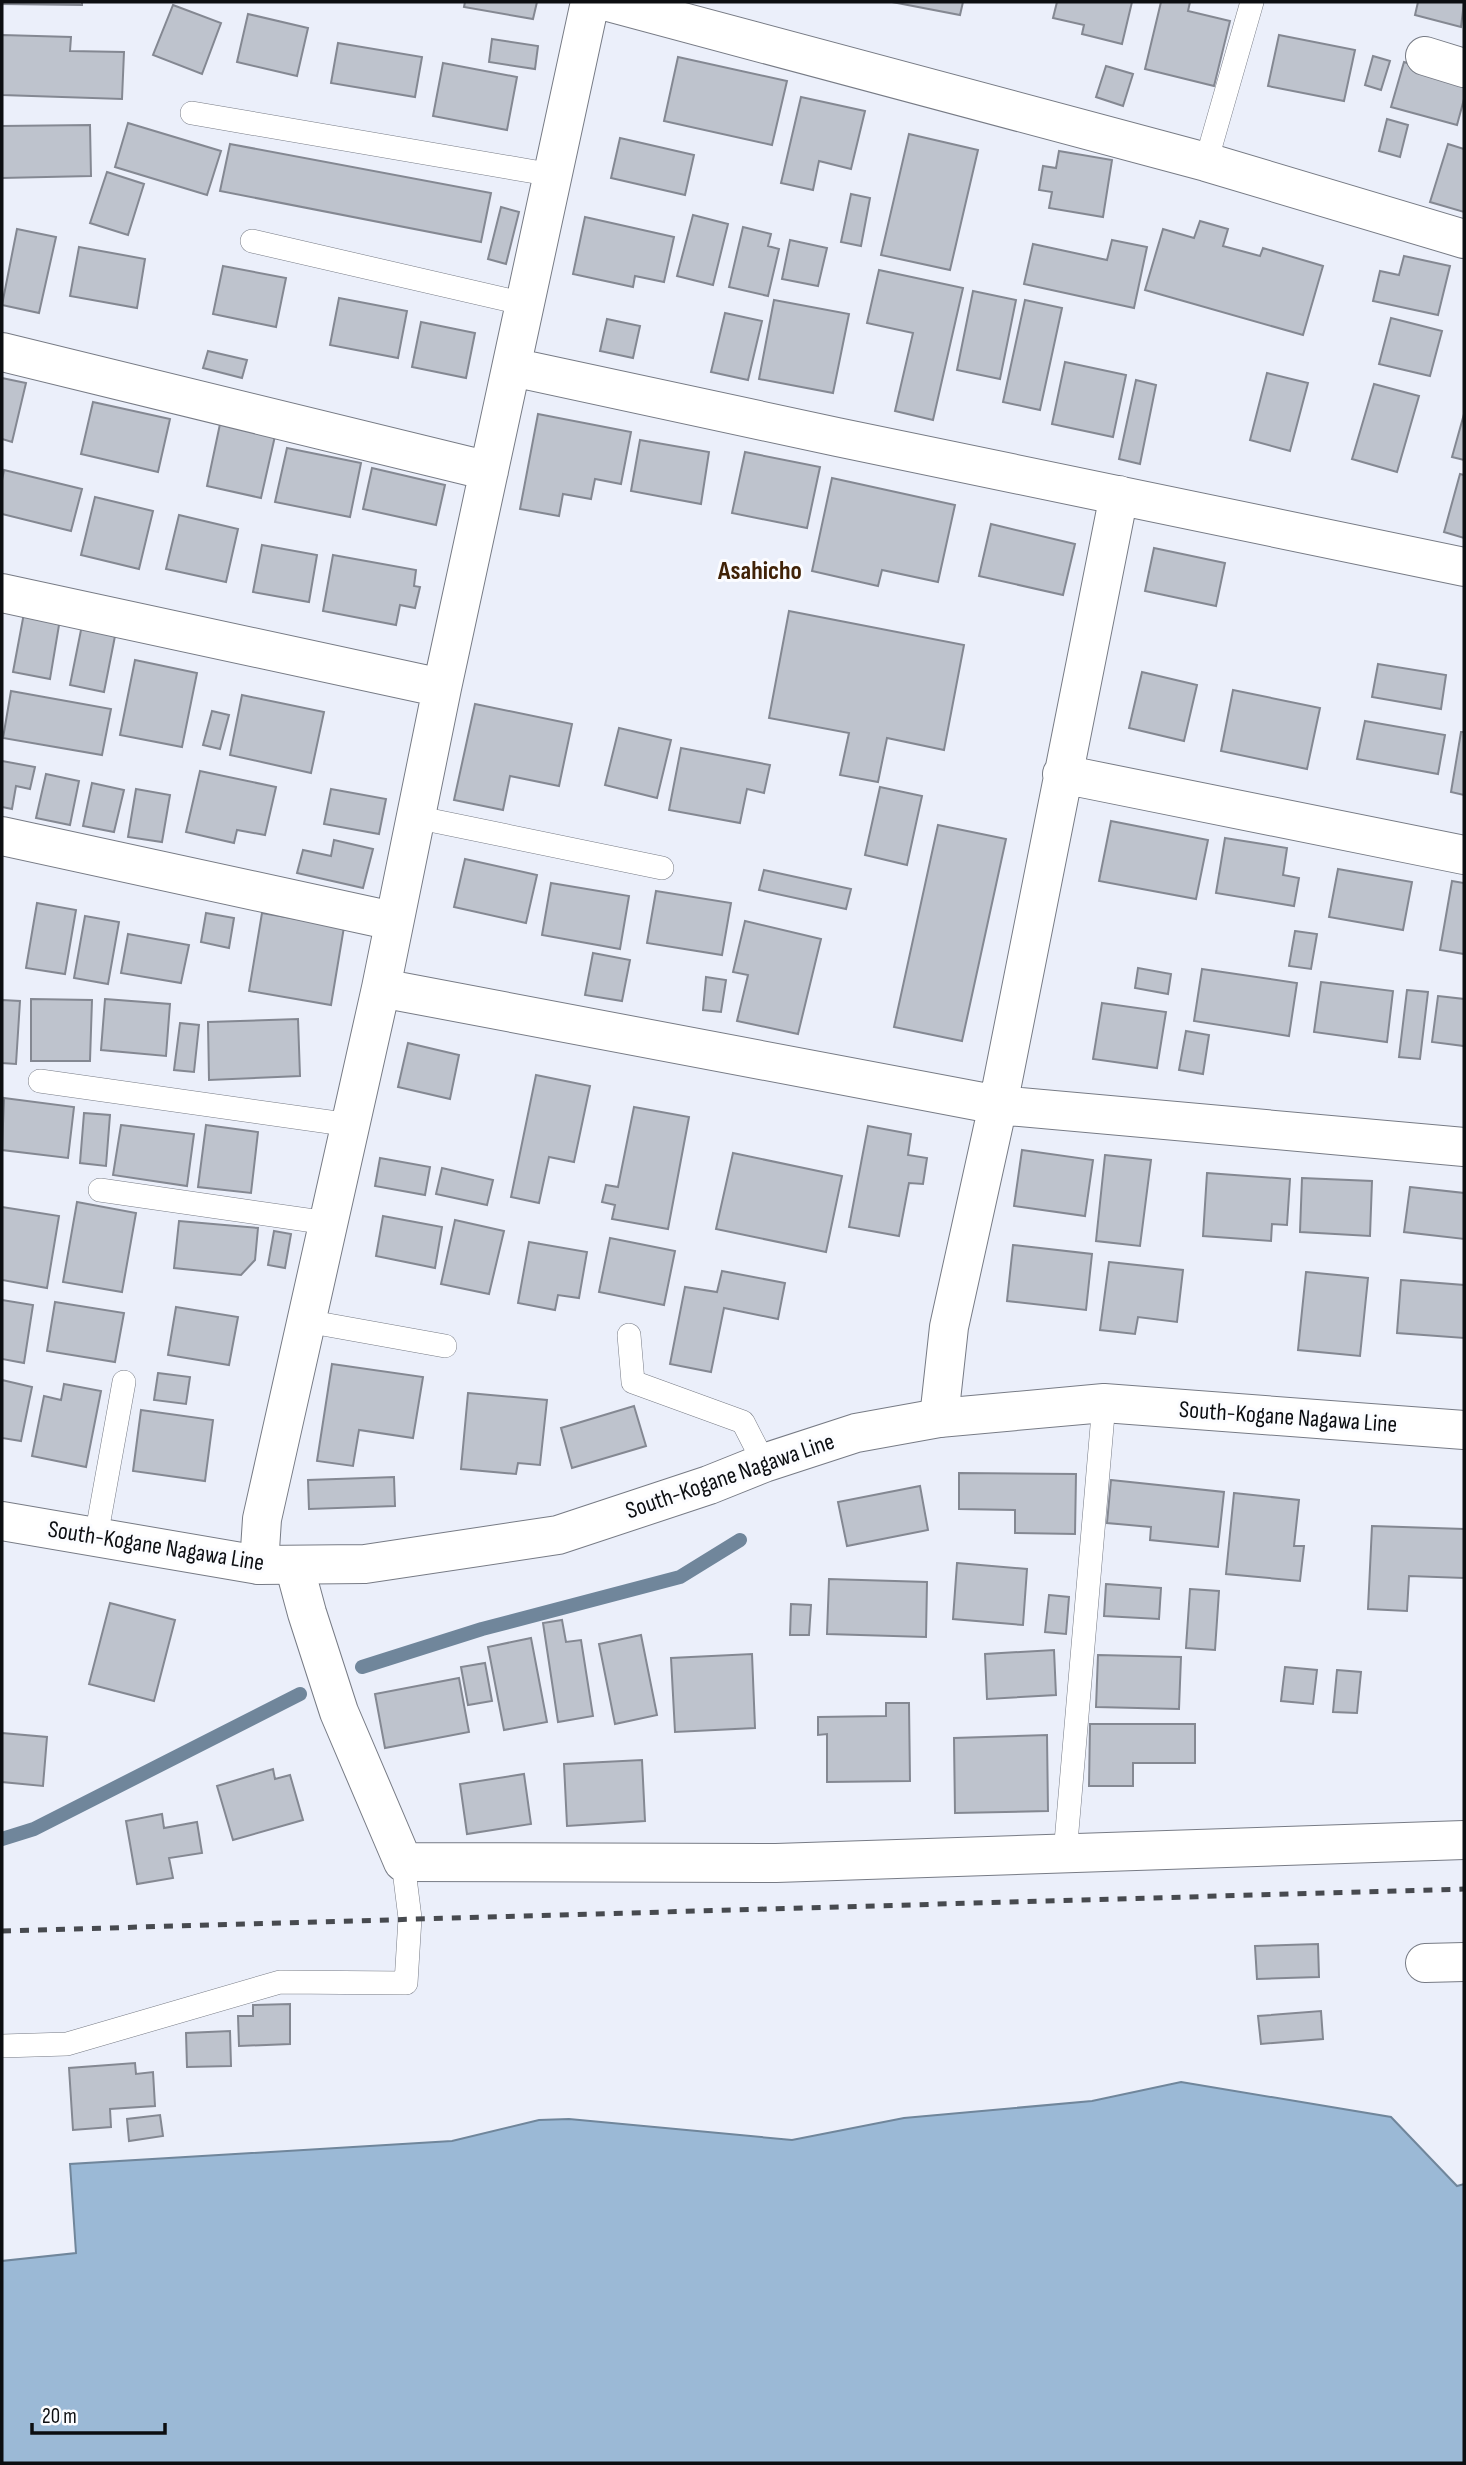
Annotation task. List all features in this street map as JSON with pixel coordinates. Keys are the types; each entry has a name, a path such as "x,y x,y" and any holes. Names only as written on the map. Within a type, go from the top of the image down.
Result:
{"street":[{"path":"590,2 442,688 381,988 262,1519 277,1565 307,1613 340,1712 403,1862 776,1863 1464,1840"},
{"path":"608,2 1206,162 1464,240"},
{"path":"1425,56 1464,68"},
{"path":"2,352 489,471"},
{"path":"512,367 1464,567"},
{"path":"939,1418 949,1327 998,1105 1119,495"},
{"path":"2,593 442,688"},
{"path":"1062,774 1464,855"},
{"path":"2,836 393,921"},
{"path":"381,988 998,1105 1464,1147"},
{"name":"South-Kogane Nagawa Line","path":"2,1521 277,1565 365,1564 558,1535 856,1433 939,1418 1104,1403 1464,1430"},
{"path":"1425,1963 1464,1962"}],"lane":[{"path":"1206,162 1252,2"},
{"path":"192,113 553,175"},
{"path":"253,240 525,304"},
{"path":"415,817 662,868"},
{"path":"40,1081 351,1125"},
{"path":"100,1190 328,1223"},
{"path":"306,1321 445,1346"},
{"path":"629,1335 633,1382 743,1422 764,1463"},
{"path":"96,1537 124,1382"},
{"path":"1065,1854 1104,1403"},
{"path":"2,2046 67,2044 280,1982 406,1983 410,1918 403,1862"}],"water":[{"path":"1181,2082 1391,2117 1457,2186 1464,2184 1464,2463 2,2463 2,2261 76,2253 70,2164 452,2141 539,2120 569,2119 792,2140 904,2118 1092,2101"}],"building":[{"path":"82,2 82,5 2,4"},
{"path":"465,2 537,2 533,19 464,7"},
{"path":"892,2 963,2 960,15"},
{"path":"1057,2 1132,2 1122,44 1082,34 1084,25 1053,18"},
{"path":"1161,2 1190,2 1188,11 1230,21 1214,86 1145,69"},
{"path":"1418,2 1464,2 1461,27 1415,15"},
{"path":"173,5 221,23 202,74 153,55"},
{"path":"248,14 308,28 297,76 237,62"},
{"path":"2,35 71,37 70,51 124,52 122,99 2,95"},
{"path":"1279,35 1355,50 1344,101 1268,86"},
{"path":"492,39 538,46 535,69 489,62"},
{"path":"338,43 422,57 415,97 331,83"},
{"path":"1373,56 1390,61 1381,90 1365,85"},
{"path":"678,57 787,81 772,145 664,121"},
{"path":"1404,62 1464,79 1464,99 1457,125 1391,107"},
{"path":"443,63 517,77 507,130 433,116"},
{"path":"1106,66 1133,74 1123,106 1096,97"},
{"path":"801,97 865,111 851,169 819,161 813,190 781,183"},
{"path":"1387,119 1408,125 1400,157 1379,151"},
{"path":"128,123 221,151 207,195 115,167"},
{"path":"90,125 91,176 2,178 2,126"},
{"path":"909,134 978,150 950,270 881,255"},
{"path":"620,138 694,155 685,195 611,178"},
{"path":"230,144 491,193 481,242 220,191"},
{"path":"1448,144 1464,149 1464,212 1430,202"},
{"path":"1059,151 1112,160 1103,217 1049,208 1052,192 1039,190 1043,166 1056,168"},
{"path":"107,172 144,184 128,235 90,223"},
{"path":"851,194 870,198 861,246 841,242"},
{"path":"501,207 519,212 506,264 488,259"},
{"path":"693,215 728,224 713,285 677,276"},
{"path":"585,217 674,237 664,282 635,276 633,287 573,274"},
{"path":"1200,221 1228,229 1223,246 1260,256 1263,248 1323,266 1303,335 1145,290 1163,229 1194,238"},
{"path":"743,227 771,234 768,246 779,249 768,296 729,287"},
{"path":"17,229 56,237 39,313 2,305"},
{"path":"790,240 827,248 818,286 782,279"},
{"path":"1112,240 1147,247 1134,308 1024,284 1033,244 1107,260"},
{"path":"79,247 145,259 137,308 70,296"},
{"path":"1404,256 1450,266 1438,315 1373,301 1380,271 1399,275"},
{"path":"223,266 286,278 276,327 213,314"},
{"path":"879,270 963,288 933,420 895,411 913,333 867,323"},
{"path":"973,291 1016,300 1000,379 957,370"},
{"path":"339,298 407,311 398,358 330,345"},
{"path":"774,300 849,314 833,393 759,379"},
{"path":"1025,300 1062,308 1040,410 1003,402"},
{"path":"725,313 762,321 748,380 711,372"},
{"path":"1391,318 1442,331 1430,376 1379,364"},
{"path":"607,319 640,326 633,358 600,351"},
{"path":"421,322 475,333 466,378 412,367"},
{"path":"208,351 247,360 242,378 203,368"},
{"path":"1065,362 1126,375 1113,437 1052,424"},
{"path":"1267,373 1308,383 1290,451 1250,440"},
{"path":"2,378 26,383 12,442 2,439"},
{"path":"1136,380 1156,385 1140,464 1119,459"},
{"path":"1374,384 1419,396 1397,472 1352,459"},
{"path":"93,402 170,419 158,472 81,454"},
{"path":"538,414 631,432 621,484 595,479 591,499 563,494 559,516 520,509"},
{"path":"1464,414 1464,460 1452,457"},
{"path":"220,424 275,436 261,498 207,486"},
{"path":"640,440 709,452 701,504 631,491"},
{"path":"287,448 361,463 350,517 275,502"},
{"path":"745,452 820,467 807,528 732,513"},
{"path":"372,468 445,485 436,525 363,509"},
{"path":"4,470 82,489 71,531 2,514"},
{"path":"1460,474 1464,475 1464,538 1444,532"},
{"path":"832,478 955,505 938,582 882,570 878,586 812,571"},
{"path":"95,497 153,511 139,569 81,555"},
{"path":"179,515 238,529 226,582 166,569"},
{"path":"991,524 1075,544 1063,595 979,576"},
{"path":"262,545 317,555 309,602 253,592"},
{"path":"1154,548 1225,563 1216,606 1145,591"},
{"path":"333,555 416,570 414,586 420,587 415,608 400,605 396,625 323,611"},
{"path":"789,611 964,645 944,750 887,738 878,782 840,775 849,733 769,718"},
{"path":"24,613 60,619 50,679 13,672"},
{"path":"82,625 116,631 104,692 70,685"},
{"path":"135,660 197,673 182,747 120,735"},
{"path":"1378,664 1446,675 1441,709 1372,697"},
{"path":"1142,672 1197,685 1184,741 1129,728"},
{"path":"1233,690 1320,708 1307,769 1221,751"},
{"path":"11,691 111,709 102,755 3,738"},
{"path":"242,695 324,712 311,773 230,755"},
{"path":"475,704 572,724 559,786 510,776 503,810 454,800"},
{"path":"212,711 229,715 220,749 203,745"},
{"path":"1365,721 1445,735 1438,774 1357,759"},
{"path":"619,728 671,740 657,798 605,785"},
{"path":"1461,732 1464,732 1464,795 1451,792"},
{"path":"681,748 770,765 764,793 747,789 740,823 669,810"},
{"path":"2,761 35,767 30,789 16,786 12,809 2,807"},
{"path":"200,771 276,787 265,835 237,830 234,843 186,832"},
{"path":"46,774 79,781 70,825 36,818"},
{"path":"92,783 124,790 114,832 83,826"},
{"path":"880,787 922,796 907,865 865,855"},
{"path":"136,789 170,795 162,842 128,837"},
{"path":"331,789 386,799 379,834 324,824"},
{"path":"1111,821 1208,840 1196,899 1099,881"},
{"path":"938,825 1006,839 962,1041 894,1027"},
{"path":"1225,838 1287,848 1283,875 1299,878 1294,906 1216,893"},
{"path":"334,840 373,849 363,888 297,873 303,850 331,856"},
{"path":"465,859 537,875 526,923 454,907"},
{"path":"1338,869 1412,882 1403,930 1329,917"},
{"path":"764,870 851,889 846,909 759,890"},
{"path":"1452,881 1464,883 1464,954 1440,950"},
{"path":"551,883 629,896 620,949 542,935"},
{"path":"656,891 731,903 722,955 647,943"},
{"path":"37,903 76,910 65,974 26,968"},
{"path":"206,913 234,918 229,948 201,942"},
{"path":"262,913 344,927 331,1005 249,991"},
{"path":"85,916 119,922 108,984 74,978"},
{"path":"745,921 821,939 798,1034 737,1021 748,975 733,972"},
{"path":"1295,931 1317,934 1311,969 1289,966"},
{"path":"128,934 189,945 181,983 121,973"},
{"path":"593,953 630,960 622,1001 585,995"},
{"path":"1138,968 1171,974 1168,994 1135,988"},
{"path":"1202,969 1297,983 1289,1036 1194,1021"},
{"path":"706,977 726,980 721,1012 703,1010"},
{"path":"1321,982 1393,991 1387,1042 1314,1032"},
{"path":"1407,990 1428,992 1420,1059 1399,1057"},
{"path":"1438,996 1464,999 1464,1046 1432,1042"},
{"path":"31,999 92,1000 90,1061 31,1061"},
{"path":"105,999 170,1004 166,1056 101,1050"},
{"path":"2,1000 20,1001 16,1064 2,1063"},
{"path":"1102,1003 1166,1012 1157,1068 1093,1059"},
{"path":"298,1019 300,1076 209,1080 208,1022"},
{"path":"180,1023 199,1025 194,1072 174,1070"},
{"path":"1186,1031 1209,1035 1203,1074 1179,1070"},
{"path":"408,1043 459,1055 450,1099 398,1087"},
{"path":"536,1075 590,1086 574,1162 549,1157 539,1203 511,1197"},
{"path":"4,1098 74,1107 68,1158 2,1150"},
{"path":"634,1107 689,1117 668,1229 612,1219 615,1205 602,1202 606,1185 618,1187"},
{"path":"84,1113 110,1115 106,1166 80,1163"},
{"path":"121,1125 194,1134 187,1186 113,1175"},
{"path":"206,1125 258,1132 251,1193 198,1187"},
{"path":"868,1126 911,1134 908,1155 927,1158 923,1184 909,1183 899,1236 849,1227"},
{"path":"1022,1150 1093,1160 1085,1216 1014,1206"},
{"path":"733,1153 842,1176 826,1252 716,1229"},
{"path":"1105,1155 1151,1160 1140,1246 1096,1241"},
{"path":"380,1158 430,1167 425,1195 375,1186"},
{"path":"442,1168 493,1180 487,1205 436,1194"},
{"path":"1207,1173 1290,1179 1287,1225 1272,1224 1271,1241 1203,1236"},
{"path":"1302,1178 1372,1181 1370,1236 1300,1232"},
{"path":"1410,1187 1464,1193 1464,1239 1404,1232"},
{"path":"77,1202 136,1213 122,1292 63,1282"},
{"path":"2,1207 59,1216 47,1288 2,1280"},
{"path":"383,1216 442,1227 435,1268 376,1256"},
{"path":"455,1220 504,1231 489,1294 441,1284"},
{"path":"179,1221 258,1228 255,1260 241,1275 174,1268"},
{"path":"274,1231 291,1234 285,1268 268,1265"},
{"path":"610,1238 675,1251 664,1305 599,1292"},
{"path":"529,1242 587,1252 579,1298 558,1295 555,1310 518,1303"},
{"path":"1013,1245 1092,1254 1086,1310 1007,1301"},
{"path":"1109,1262 1183,1270 1177,1322 1138,1317 1135,1334 1100,1330"},
{"path":"722,1271 785,1283 778,1319 724,1308 711,1372 670,1364 685,1287 717,1292"},
{"path":"1306,1272 1368,1278 1360,1356 1298,1350"},
{"path":"1401,1280 1464,1285 1464,1338 1397,1333"},
{"path":"2,1300 33,1305 24,1363 2,1359"},
{"path":"55,1302 124,1313 115,1362 47,1351"},
{"path":"176,1307 238,1317 229,1365 168,1355"},
{"path":"332,1364 423,1377 413,1438 359,1430 353,1466 317,1461"},
{"path":"158,1373 190,1377 186,1404 154,1400"},
{"path":"2,1380 32,1387 21,1441 2,1438"},
{"path":"64,1384 101,1391 86,1467 32,1456 44,1396 61,1400"},
{"path":"468,1393 547,1400 540,1465 518,1463 516,1474 461,1469"},
{"path":"634,1406 646,1446 572,1468 561,1428"},
{"path":"141,1410 213,1420 205,1481 133,1471"},
{"path":"959,1473 1076,1474 1075,1534 1015,1533 1015,1510 959,1509"},
{"path":"394,1477 395,1506 309,1509 308,1480"},
{"path":"1111,1480 1224,1492 1218,1547 1150,1540 1151,1527 1107,1523"},
{"path":"920,1486 928,1530 847,1546 838,1502"},
{"path":"1234,1493 1299,1500 1294,1546 1304,1546 1300,1581 1226,1574"},
{"path":"1372,1526 1464,1529 1464,1578 1409,1576 1407,1611 1368,1609"},
{"path":"957,1563 1027,1569 1023,1625 953,1619"},
{"path":"829,1579 927,1582 926,1637 827,1634"},
{"path":"1106,1584 1161,1588 1159,1619 1104,1616"},
{"path":"1190,1589 1219,1591 1215,1650 1186,1648"},
{"path":"1049,1595 1069,1597 1066,1634 1045,1632"},
{"path":"110,1603 175,1620 154,1701 89,1684"},
{"path":"791,1604 811,1605 809,1635 790,1635"},
{"path":"562,1620 566,1642 581,1640 593,1716 558,1722 543,1623"},
{"path":"641,1635 657,1715 615,1724 599,1644"},
{"path":"531,1638 547,1722 504,1730 488,1647"},
{"path":"1054,1650 1056,1695 987,1699 985,1654"},
{"path":"752,1654 755,1728 675,1732 671,1658"},
{"path":"1098,1655 1181,1657 1179,1709 1096,1707"},
{"path":"485,1663 492,1701 468,1705 461,1667"},
{"path":"1285,1667 1317,1670 1313,1704 1281,1701"},
{"path":"1337,1670 1361,1672 1357,1713 1333,1712"},
{"path":"459,1678 469,1732 385,1748 375,1694"},
{"path":"886,1703 909,1703 910,1781 827,1782 827,1734 818,1735 818,1717 886,1716"},
{"path":"1090,1724 1195,1724 1195,1763 1133,1763 1133,1786 1089,1786"},
{"path":"2,1733 47,1737 43,1786 2,1782"},
{"path":"1047,1735 1048,1811 955,1813 954,1738"},
{"path":"642,1760 645,1821 567,1826 564,1764"},
{"path":"273,1769 275,1779 290,1775 303,1820 233,1840 217,1786"},
{"path":"524,1774 531,1824 467,1834 460,1784"},
{"path":"162,1814 164,1828 197,1822 202,1853 169,1858 173,1878 137,1884 126,1821"},
{"path":"1318,1944 1319,1977 1257,1979 1255,1946"},
{"path":"290,2004 290,2044 239,2046 238,2016 253,2016 253,2005"},
{"path":"1321,2011 1323,2039 1261,2044 1258,2016"},
{"path":"230,2031 231,2066 187,2067 186,2033"},
{"path":"135,2063 136,2074 153,2072 155,2106 110,2109 111,2127 73,2130 69,2068"},
{"path":"160,2115 163,2136 129,2141 127,2119"}],"waterway":[{"path":"362,1667 482,1629 680,1577 740,1540"},
{"path":"2,1839 34,1829 300,1694"}],"railway":[{"path":"2,1931 1464,1889"}],"district":[{"name":"Asahicho","path":"760,571"}]}
